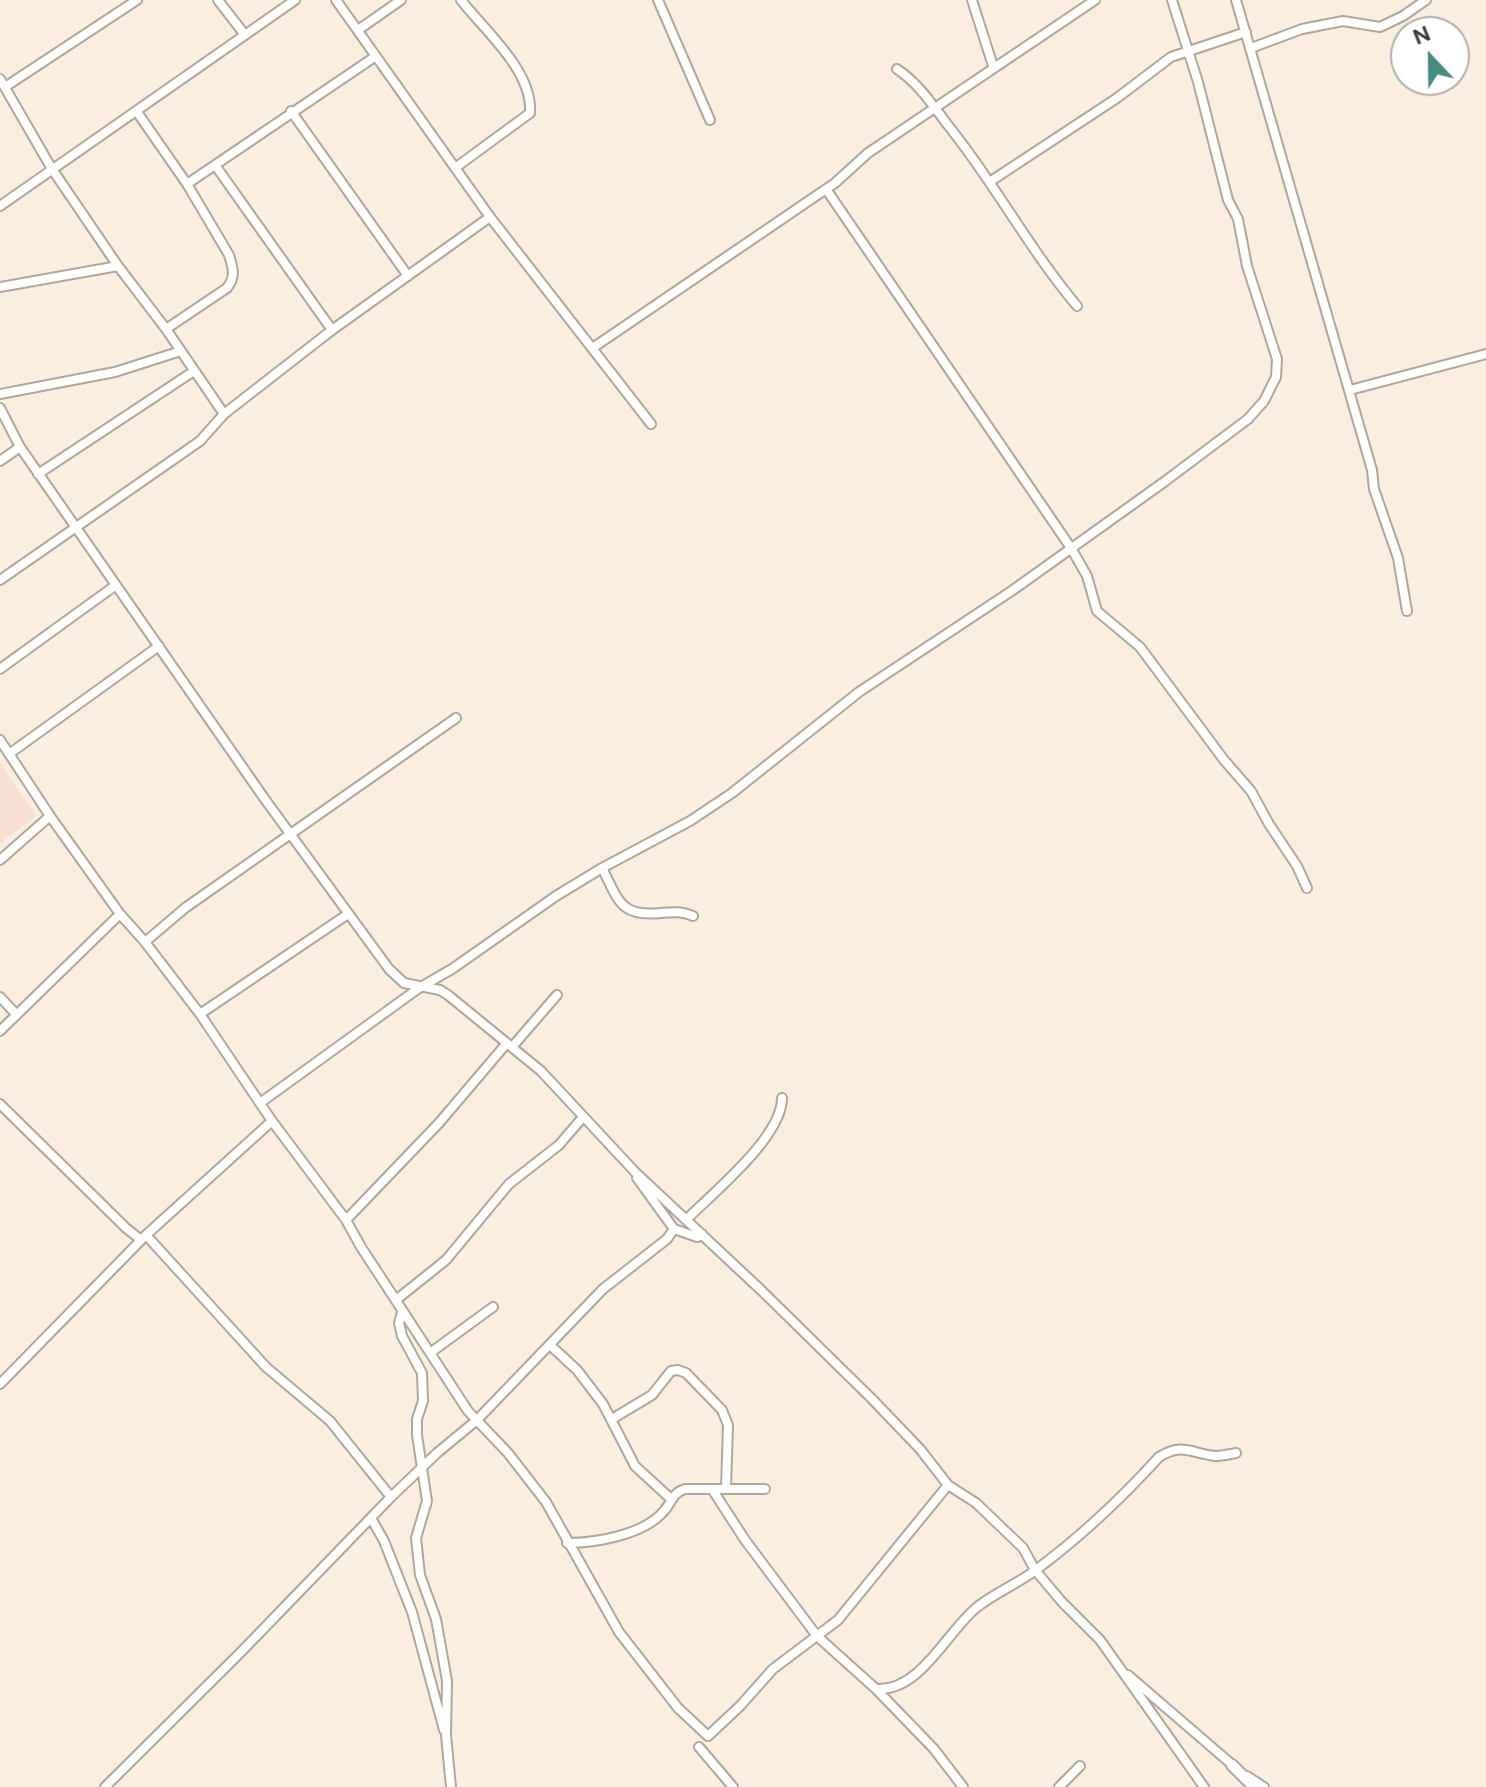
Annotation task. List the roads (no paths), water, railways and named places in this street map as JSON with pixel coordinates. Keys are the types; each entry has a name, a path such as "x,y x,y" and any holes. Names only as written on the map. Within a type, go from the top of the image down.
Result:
{"street":[{"path":"137,0 3,83 52,169 224,414"},
{"path":"218,0 245,35"},
{"path":"0,206 295,0"},
{"path":"336,0 490,217 651,424"},
{"path":"358,30 401,0"},
{"path":"455,168 530,113 526,86 517,68 463,0"},
{"path":"658,0 710,120"},
{"path":"972,0 993,66"},
{"path":"594,347 826,189 868,153 993,66 1095,0"},
{"path":"260,1103 419,988 452,969 556,896 679,828 732,793 859,692 1071,548 1248,419 1264,401 1276,377 1277,359 1247,266 1238,219 1228,200 1172,0"},
{"path":"1236,0 1350,390 1372,470 1374,489 1398,558 1407,611"},
{"path":"1251,48 1302,29 1343,21 1380,27 1426,0"},
{"path":"991,181 1117,98 1171,57 1246,32"},
{"path":"187,184 376,56"},
{"path":"897,69 916,81 991,181 1077,306"},
{"path":"291,111 408,276"},
{"path":"137,112 187,184 229,255 234,276 219,295 166,329"},
{"path":"215,165 332,330"},
{"path":"826,189 1071,548 1087,576 1097,611 1140,647 1224,760 1251,791 1307,888"},
{"path":"0,580 200,441 224,414 332,330 490,217"},
{"path":"0,287 118,266"},
{"path":"0,394 115,372 181,351"},
{"path":"1350,390 1486,354"},
{"path":"38,474 194,371"},
{"path":"0,408 38,474 264,798 389,969 404,983 440,990 448,995 541,1071 636,1173 891,1419 948,1485 976,1503 1023,1548 1035,1570 1100,1640 1122,1669 1204,1787"},
{"path":"0,461 20,447"},
{"path":"0,669 116,585"},
{"path":"9,754 159,646"},
{"path":"145,942 185,908 456,718"},
{"path":"0,740 120,914 200,1014 272,1121 346,1220 402,1312 477,1420 508,1453 546,1502 619,1632 678,1708 708,1736 773,1669 838,1620 948,1485"},
{"path":"0,860 50,816"},
{"path":"602,868 622,905 639,915 682,911 693,916"},
{"path":"0,1031 120,914"},
{"path":"200,1014 348,914"},
{"path":"346,1220 557,995"},
{"path":"0,997 16,1014"},
{"path":"687,1219 769,1136 782,1106 782,1098"},
{"path":"0,1104 126,1228 144,1237 266,1367 330,1421 391,1497"},
{"path":"396,1300 446,1260 509,1184 559,1145 583,1117"},
{"path":"0,1384 144,1237 272,1121"},
{"path":"636,1173 643,1190 667,1216 674,1229 690,1236 702,1234"},
{"path":"105,1787 391,1497 477,1420 603,1289 667,1239 674,1229"},
{"path":"430,1353 493,1307"},
{"path":"402,1312 399,1323 402,1336 422,1373 423,1401 417,1419 417,1435 427,1501 416,1538 420,1575 436,1619 447,1681 446,1735 451,1787"},
{"path":"550,1345 577,1370 612,1419 635,1466 671,1499"},
{"path":"612,1419 652,1395 671,1371 686,1373 722,1410 728,1425 726,1488"},
{"path":"876,1689 890,1689 904,1684 976,1608 1035,1570 1094,1525 1159,1457 1172,1449 1185,1448 1216,1456 1236,1453"},
{"path":"567,1543 590,1543 619,1536 652,1521 664,1511 678,1491 685,1489 765,1489"},
{"path":"712,1489 745,1540 817,1636 876,1689 934,1749 963,1787"},
{"path":"371,1518 384,1541 412,1612 446,1735"},
{"path":"1122,1669 1254,1787"},
{"path":"699,1747 733,1787"},
{"path":"1232,1765 1264,1787"},
{"path":"1059,1787 1080,1766"}]}
